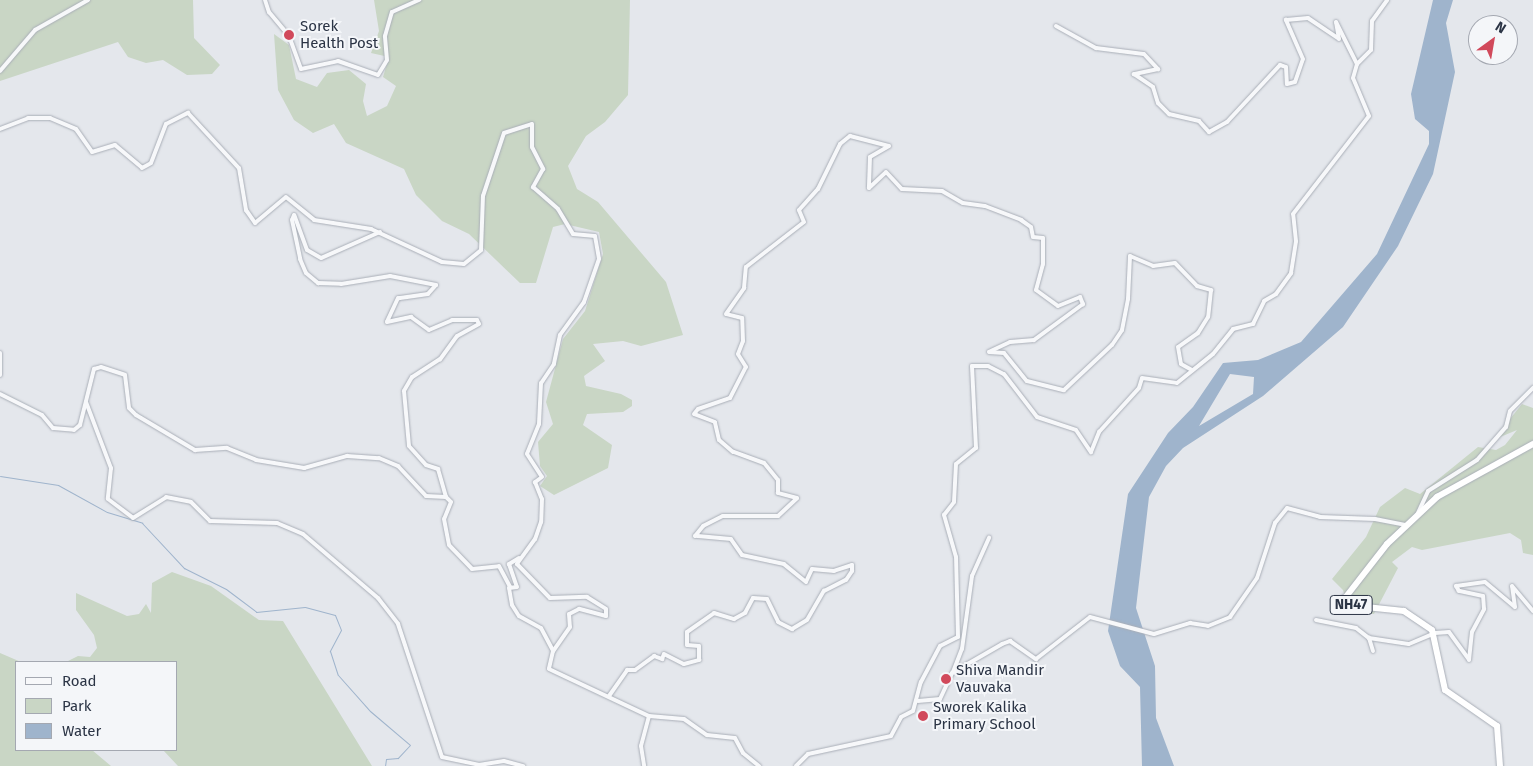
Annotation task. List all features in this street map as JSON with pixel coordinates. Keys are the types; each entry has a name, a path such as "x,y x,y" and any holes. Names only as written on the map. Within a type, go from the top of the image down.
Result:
{"highway":[{"name":"NH47","path":"1435,633 1404,611 1356,606 1346,601 1349,589 1406,525 1437,497 1533,444"},
{"path":"1435,633 1444,690 1497,726 1500,766"}],"street":[{"path":"0,72 36,30 88,0"},
{"path":"265,0 288,36 300,69 338,61 378,75 387,60 385,36 392,12 419,0"},
{"path":"1357,64 1371,50 1372,21 1387,0"},
{"path":"796,766 808,754 891,736 901,717 913,711 918,702 921,682 940,646 958,637 956,557 944,514 954,502 956,464 976,448 972,366 988,366 1004,374 1030,412 1076,430 1091,452 1099,432 1139,388 1142,378 1177,383 1234,330 1252,324 1264,301 1286,282 1295,259 1293,214 1369,116 1354,87 1357,64 1336,22 1339,39 1308,18 1286,20 1303,59 1295,82 1288,84 1286,67 1280,65 1227,122 1209,132 1199,121 1170,114 1158,103 1153,87 1134,74 1158,69 1144,54 1131,49 1107,52 1056,26"},
{"path":"0,129 28,118 50,118 76,128 92,152 115,145 142,168 151,163 166,124 188,113 239,168 246,210 255,223 286,198 314,220 380,232 442,262 464,264 476,258 484,238 486,183 502,137 527,123 532,124 532,148 543,169 533,187 558,209 573,234 595,236 599,259 584,302 560,335 554,364 541,383 539,424 526,454 542,477 535,482 542,499 541,522 535,539 519,558 510,564 517,587 510,587"},
{"path":"609,696 627,670 635,670 654,656 662,658 664,654 684,664 699,660 702,653 699,646 687,644 687,632 714,613 734,619 745,614 753,598 767,599 778,622 792,628 807,620 824,591 846,580 852,571 852,565 834,571 812,569 806,582 784,564 742,555 731,539 695,536 703,526 723,516 778,516 797,498 778,493 778,480 764,463 733,452 719,440 715,422 694,414 698,409 730,398 746,367 738,354 743,341 742,318 726,314 744,288 746,267 804,222 799,210 818,189 840,144 850,136 889,146 870,157 869,188 886,172 902,189 942,191 963,203 985,206 1021,220 1031,228 1033,237 1043,238 1043,264 1036,290 1058,306 1080,297 1083,304 1034,340 1010,342 989,352 1004,353 1027,381 1064,390 1112,345 1122,330 1127,307 1130,256 1153,266 1175,263 1198,286 1210,290 1208,317 1198,333 1178,347 1181,364 1192,370"},
{"path":"380,232 321,258 307,250 294,215 292,220 300,259 306,273 318,283 341,284 390,276 436,285 428,294 398,298 387,322 412,317 429,330 452,320 477,320 479,324 457,336 440,359 408,382 404,391 409,446 426,465 438,469 446,497 451,502 444,519 449,546 475,570 499,566 510,587 517,614 541,628 553,651"},
{"path":"0,354 0,375"},
{"path":"0,394 42,414 65,432 80,425 94,369 100,367 125,375 129,408 136,415 195,450 226,448 256,460 304,468 348,456 379,458 398,466 426,496 446,497"},
{"path":"1417,514 1428,490 1477,460 1506,427 1510,411 1533,388"},
{"path":"86,402 110,468 108,499 133,518 166,497 192,502 210,521 277,523 303,534 378,598 398,624 442,757 479,765 504,761 523,766"},
{"path":"953,672 1010,641 1036,659 1090,617 1154,634 1190,623 1208,626 1230,616 1257,578 1275,523 1287,508 1327,518 1375,518 1406,525"},
{"path":"918,702 940,699 953,672 962,649 972,576 989,538"},
{"path":"519,558 524,575 550,598 587,597 608,614 579,609 569,614 570,627 553,651 549,669 649,716 684,719 707,736 735,738 743,753 759,766"},
{"path":"1316,620 1356,628 1369,638 1409,644 1435,633 1454,635 1469,660 1472,632 1484,609 1483,596 1458,591 1456,586 1484,582 1515,606 1512,586 1533,612"},
{"path":"1369,638 1374,651"},
{"path":"644,766 641,746 649,716"}],"green space":[{"path":"0,0 193,0 194,38 220,65 212,74 187,75 163,60 146,63 128,57 118,42 0,81"},
{"path":"374,0 630,0 628,95 605,122 586,136 568,166 577,189 598,202 666,282 683,335 641,346 623,341 593,344 605,361 584,376 586,386 621,394 632,400 632,406 623,412 587,414 583,425 612,445 608,468 554,495 540,486 547,476 540,466 538,442 553,424 546,402 563,339 585,311 603,254 599,232 565,224 553,227 536,283 520,283 469,234 442,221 416,195 404,169 346,143 334,124 313,133 294,120 278,90 274,34 289,45 296,79 317,87 327,73 349,70 366,84 363,101 367,116 387,106 396,86 383,77 389,57 371,53 379,31"},
{"path":"1522,404 1533,408 1533,555 1523,553 1521,540 1510,533 1422,550 1412,547 1392,562 1398,568 1374,614 1349,611 1343,590 1332,579 1366,537 1380,507 1405,488 1420,494 1478,447 1496,450 1505,445 1517,430 1493,440"},
{"path":"172,572 211,586 259,620 283,621 372,766 178,766 164,751 178,751 178,661 68,661 78,656 90,657 97,648 94,635 76,610 76,593 127,616 139,614 146,604 151,613 152,583"},
{"path":"0,653 19,661 15,661 15,751 93,751 111,766 0,766"}],"water":[{"path":"1433,0 1453,0 1446,23 1455,72 1433,174 1398,246 1343,327 1263,396 1183,448 1166,466 1149,497 1136,608 1155,666 1156,718 1174,766 1142,766 1140,687 1120,666 1108,631 1128,494 1168,433 1193,407 1223,363 1258,360 1301,342 1377,254 1429,144 1429,131 1415,119 1411,94","holes":["1230,374 1254,377 1253,394 1199,426"]}],"waterway":[{"path":"0,476 58,485 107,512 142,523 184,568 226,589 256,612 305,607 335,615 341,630 330,651 338,675 370,711 410,745 398,758 386,759 385,766"}],"place":[{"name":"Sorek Health Post","path":"289,35"},
{"name":"Shiva Mandir Vauvaka","path":"946,679"},
{"name":"Sworek Kalika Primary School","path":"923,716"}]}
